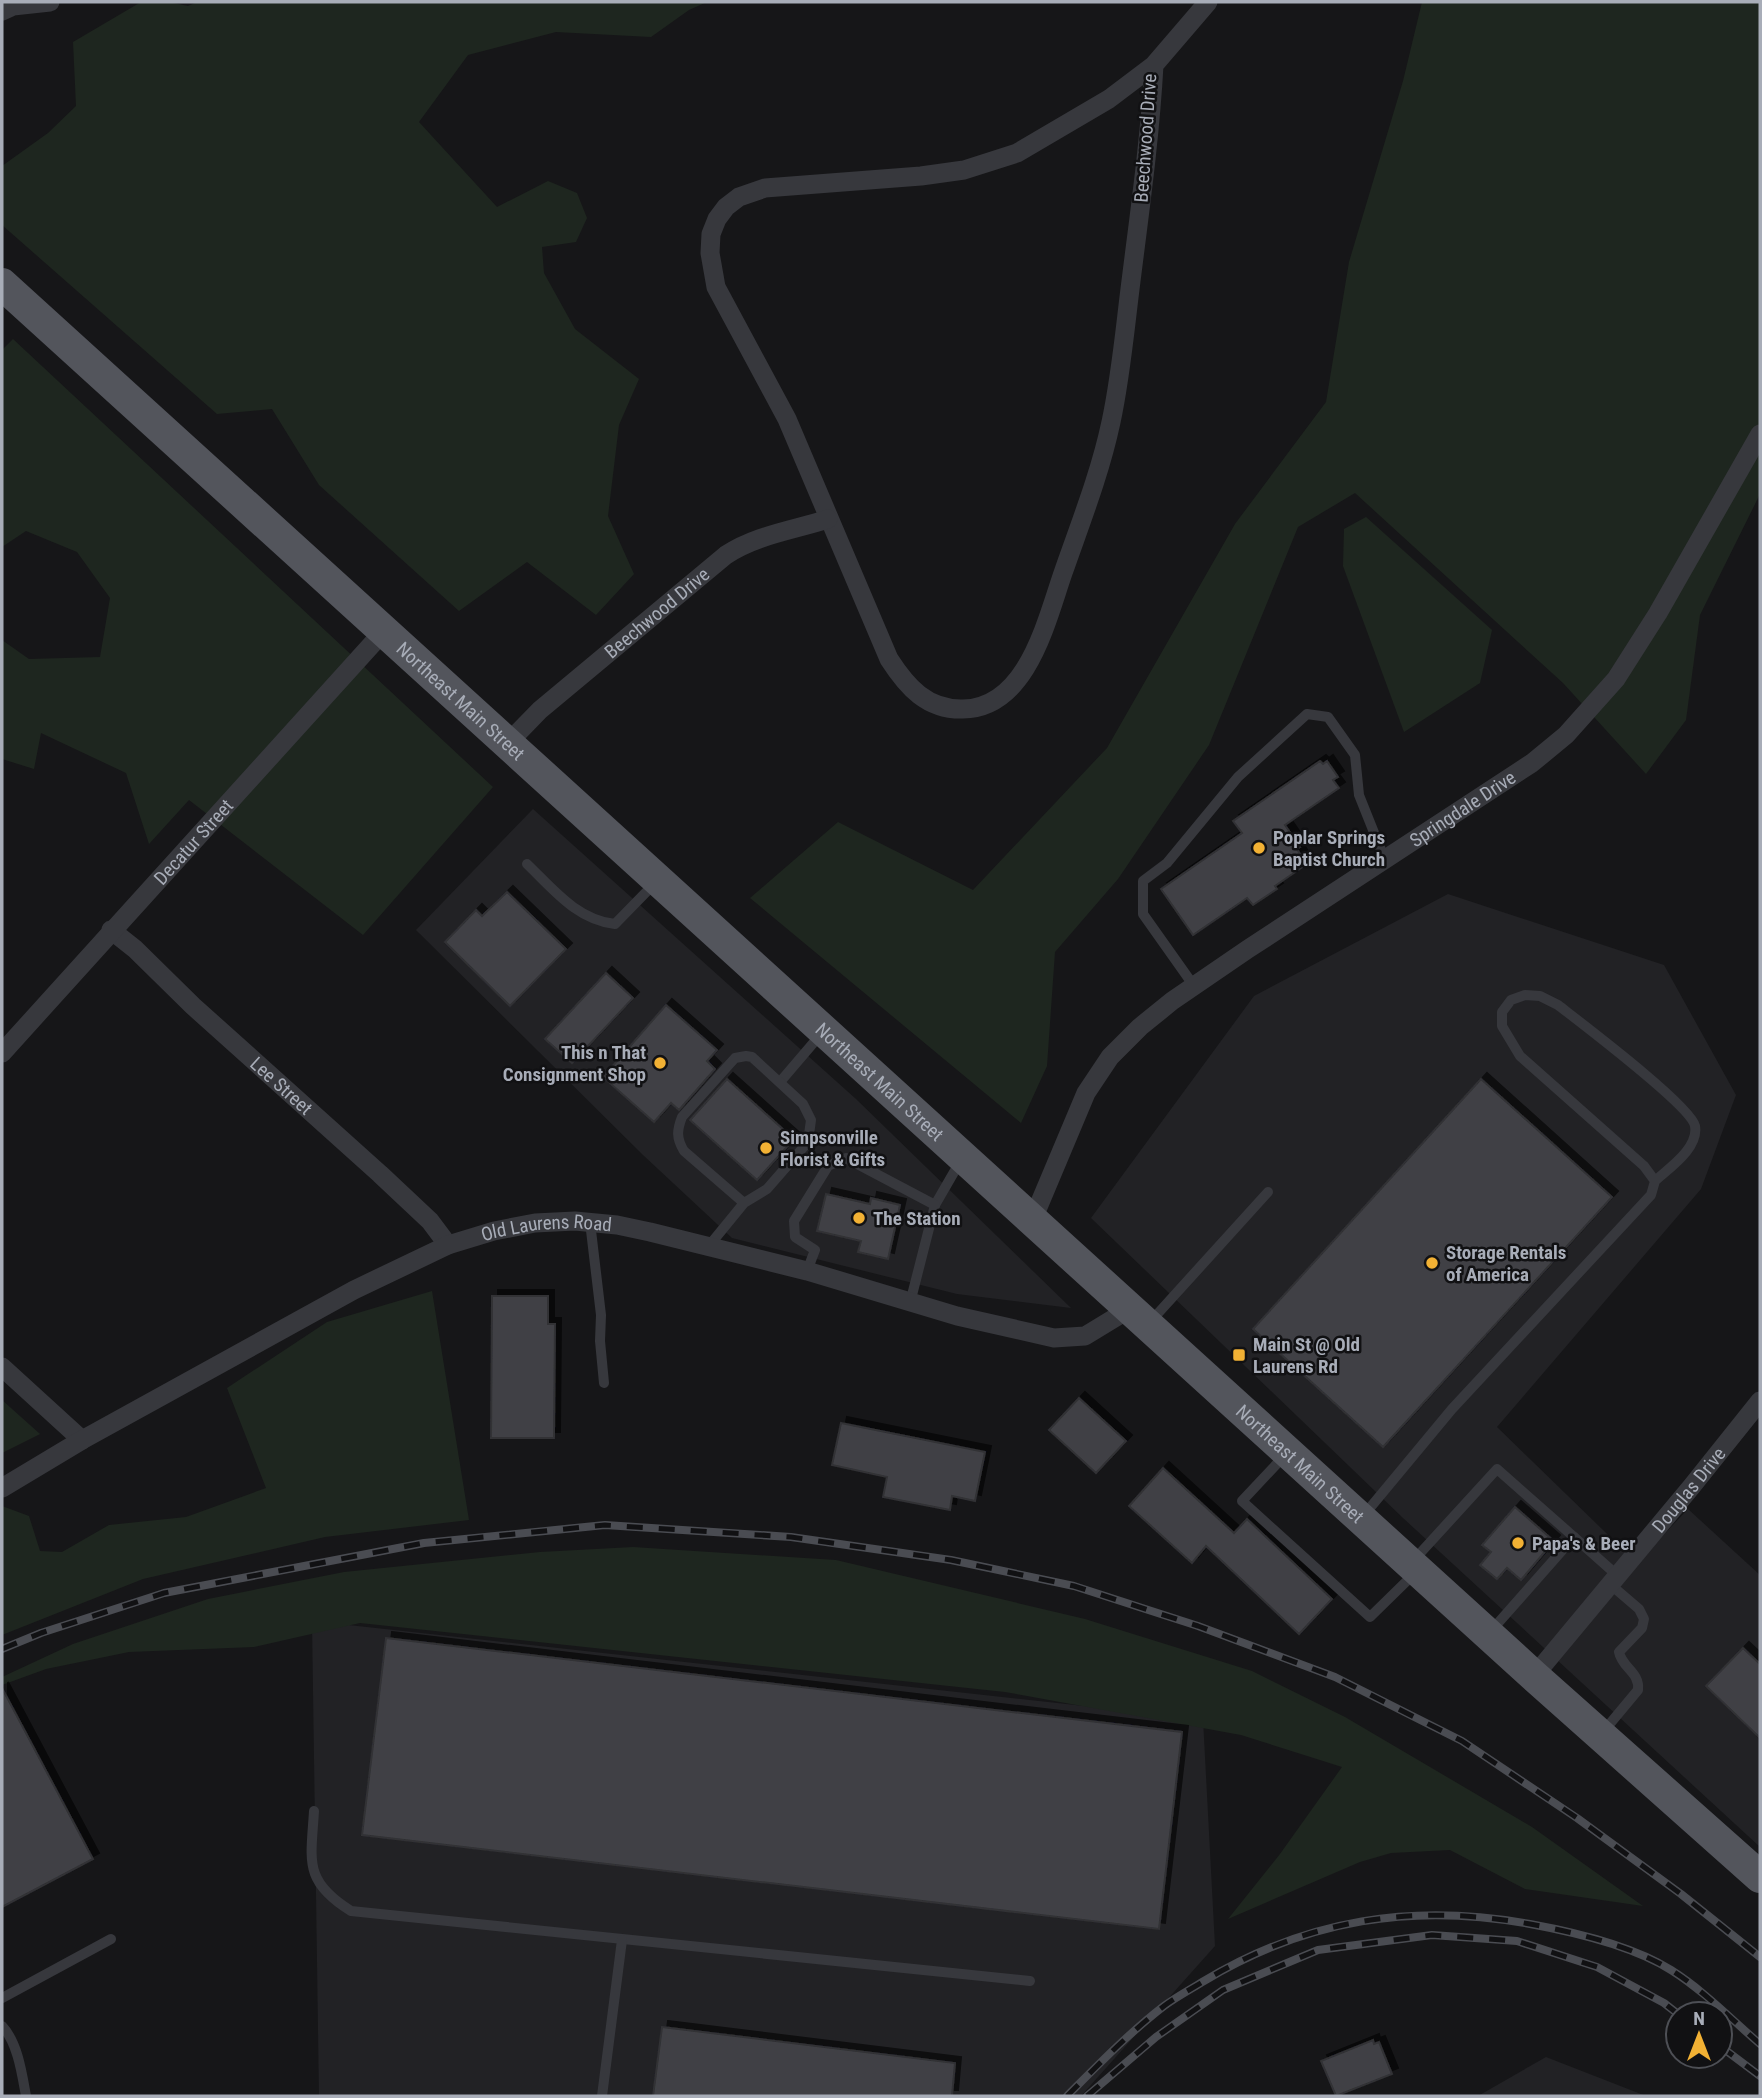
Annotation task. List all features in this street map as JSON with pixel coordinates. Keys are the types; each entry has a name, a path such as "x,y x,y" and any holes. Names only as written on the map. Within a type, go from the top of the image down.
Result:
{"main road":[{"name":"Northeast Main Street","path":"3,287 1534,1676 1760,1877"}],"street":[{"path":"2,11 13,6 50,2"},
{"path":"1154,65 1208,2"},
{"name":"Beechwood Drive","path":"1154,65 1150,128 1111,423 1096,477 1034,653 1017,680 994,701 969,709 946,708 926,701 916,694 902,680 889,659 787,419 716,287 710,253 711,234 726,207 739,197 765,188 921,176 964,170 998,161 1029,147 1109,99 1154,65"},
{"name":"Springdale Drive","path":"1033,1219 1076,1114 1097,1074 1140,1027 1194,986 1532,763 1566,735 1604,695 1658,613 1760,434"},
{"name":"Beechwood Drive","path":"508,743 541,710 726,555 761,538 828,519"},
{"name":"Decatur Street","path":"2,1053 384,631"},
{"name":"Lee Street","path":"111,930 135,948 193,1006 380,1174 430,1221 448,1245"},
{"name":"Old Laurens Road","path":"2,1488 82,1440 354,1290 448,1245 494,1231 536,1223 590,1222 628,1227 807,1271 992,1325 1054,1338 1086,1336 1140,1316"},
{"path":"2,1367 82,1440"},
{"name":"Douglas Drive","path":"1534,1676 1615,1581 1760,1401"}],"lane":[{"path":"1194,986 1143,914 1143,881 1167,863 1238,777 1307,714 1328,717 1355,755 1359,795 1385,861"},
{"path":"527,864 579,912 601,923 615,924 658,880"},
{"path":"1362,1518 1452,1409 1651,1195 1655,1181 1693,1142 1695,1127 1689,1115 1659,1086 1558,1005 1540,996 1525,995 1510,1000 1502,1012 1502,1026 1520,1056 1644,1166 1655,1181"},
{"path":"780,1082 824,1031"},
{"path":"708,1247 744,1203 767,1189 808,1142 811,1130 808,1111 752,1057 740,1056 735,1058 682,1117 678,1128 678,1141 684,1150 744,1203"},
{"path":"910,1303 935,1205 963,1157"},
{"path":"807,1271 815,1250 795,1237 794,1221 828,1166 846,1158 935,1205"},
{"path":"1140,1316 1268,1192"},
{"path":"590,1222 601,1315 600,1341 604,1383"},
{"path":"1289,1451 1242,1501 1370,1617 1497,1469 1574,1537 1639,1609 1644,1619 1642,1628 1619,1652 1620,1659 1635,1673 1639,1681 1638,1690 1600,1735"},
{"path":"1488,1634 1574,1537"},
{"path":"314,1811 311,1864 317,1883 333,1900 351,1911 1030,1981"},
{"path":"2,1998 111,1939"},
{"path":"602,2096 622,1940"},
{"path":"2,2026 19,2064 26,2096"}],"shaded area":[{"path":"141,2 169,2 188,6 197,2 707,2 689,10 651,37 556,32 468,55 419,122 497,207 548,181 577,193 587,218 576,242 542,247 544,273 575,329 639,379 619,425 608,516 634,574 596,615 527,562 459,611 319,485 272,409 217,414 2,225 2,166 48,133 76,106 73,42"},
{"path":"1422,2 1760,2 1760,494 1700,615 1686,720 1646,774 1563,683 1355,493 1298,527 1209,745 1118,879 1055,952 1047,1066 1021,1123 750,898 838,822 973,890 1107,748 1235,524 1326,402 1349,262 1403,81"},
{"path":"13,339 493,787 363,935 189,800 149,844 126,773 41,733 34,769 2,759 2,640 29,659 100,657 110,598 77,552 26,531 2,547 2,350"},
{"path":"1366,517 1492,630 1480,683 1404,732 1343,566 1344,529"},
{"path":"533,809 856,1099 1071,1308 957,1294 732,1238 643,1155 416,930"},
{"path":"1448,894 1664,965 1736,1095 1701,1189 1497,1427 1637,1563 1688,1509 1760,1575 1760,1847 1403,1518 1091,1218 1254,996"},
{"path":"432,1291 469,1520 325,1537 143,1579 2,1635 2,1506 29,1516 40,1551 62,1552 109,1525 186,1517 266,1488 227,1388 327,1322"},
{"path":"2,1400 40,1434 2,1453"},
{"path":"633,1547 836,1560 1085,1619 1252,1671 1345,1717 1532,1827 1643,1906 1525,1889 1450,1850 1391,1853 1360,1862 1228,1919 1280,1854 1342,1767 1241,1735 1005,1692 360,1623 254,1647 129,1652 46,1669 2,1685 2,1677 73,1644 208,1599 344,1572 540,1552"},
{"path":"312,1621 1203,1719 1215,1946 1081,2096 319,2096"},
{"path":"1546,2057 1646,2096 1478,2096"}],"building":[{"name":"Poplar Springs Baptist Church","path":"1320,761 1323,764 1327,761 1338,777 1333,780 1339,788 1285,825 1300,847 1297,849 1304,866 1253,905 1247,898 1193,935 1161,889 1242,833 1233,821"},
{"path":"507,892 566,949 510,1006 445,942 476,910 482,916"},
{"path":"606,973 633,998 572,1063 545,1039"},
{"name":"This n That Consignment Shop","path":"666,1005 717,1050 707,1061 715,1069 679,1110 671,1103 654,1122 603,1077"},
{"path":"727,1079 794,1139 757,1180 690,1120"},
{"name":"Storage Rentals of America","path":"1481,1079 1612,1197 1383,1447 1253,1329"},
{"name":"The Station","path":"826,1194 870,1204 871,1198 900,1205 888,1259 858,1252 861,1241 817,1231"},
{"path":"492,1296 548,1296 548,1324 555,1324 554,1438 491,1438"},
{"path":"1079,1398 1126,1441 1096,1473 1049,1430"},
{"path":"841,1423 985,1452 975,1501 952,1496 950,1510 883,1497 887,1477 832,1465"},
{"path":"1163,1468 1234,1533 1247,1519 1332,1599 1299,1634 1206,1546 1192,1563 1129,1506"},
{"name":"Papa's & Beer","path":"1515,1507 1554,1541 1521,1580 1507,1568 1497,1579 1480,1565 1491,1552 1482,1545"},
{"path":"386,1638 1182,1732 1159,1929 362,1835"},
{"path":"1743,1648 1760,1664 1760,1738 1706,1686"},
{"path":"2,1688 93,1859 2,1907"},
{"path":"662,2027 955,2063 952,2096 653,2096"},
{"path":"1373,2040 1374,2044 1379,2042 1392,2074 1336,2096 1321,2061"}],"railway":[{"path":"2,1649 41,1633 164,1593 424,1543 605,1525 791,1537 951,1560 1074,1586 1198,1626 1335,1677 1462,1741 1577,1818 1681,1894 1760,1957"},
{"path":"1067,2096 1126,2038 1164,2006 1243,1960 1322,1930 1403,1916 1444,1915 1530,1924 1621,1947 1656,1961 1683,1978 1760,2044"},
{"path":"1087,2096 1156,2037 1223,1990 1318,1950 1432,1935 1517,1941 1597,1967 1664,2003"},
{"path":"1734,2056 1760,2076"}],"place":[{"name":"Poplar Springs Baptist Church","path":"1259,848"},
{"name":"This n That Consignment Shop","path":"660,1063"},
{"name":"Simpsonville Florist & Gifts","path":"766,1148"},
{"name":"The Station","path":"859,1218"},
{"name":"Storage Rentals of America","path":"1432,1263"},
{"name":"Main St @ Old Laurens Rd","path":"1239,1355"},
{"name":"Papa's & Beer","path":"1518,1543"}]}
